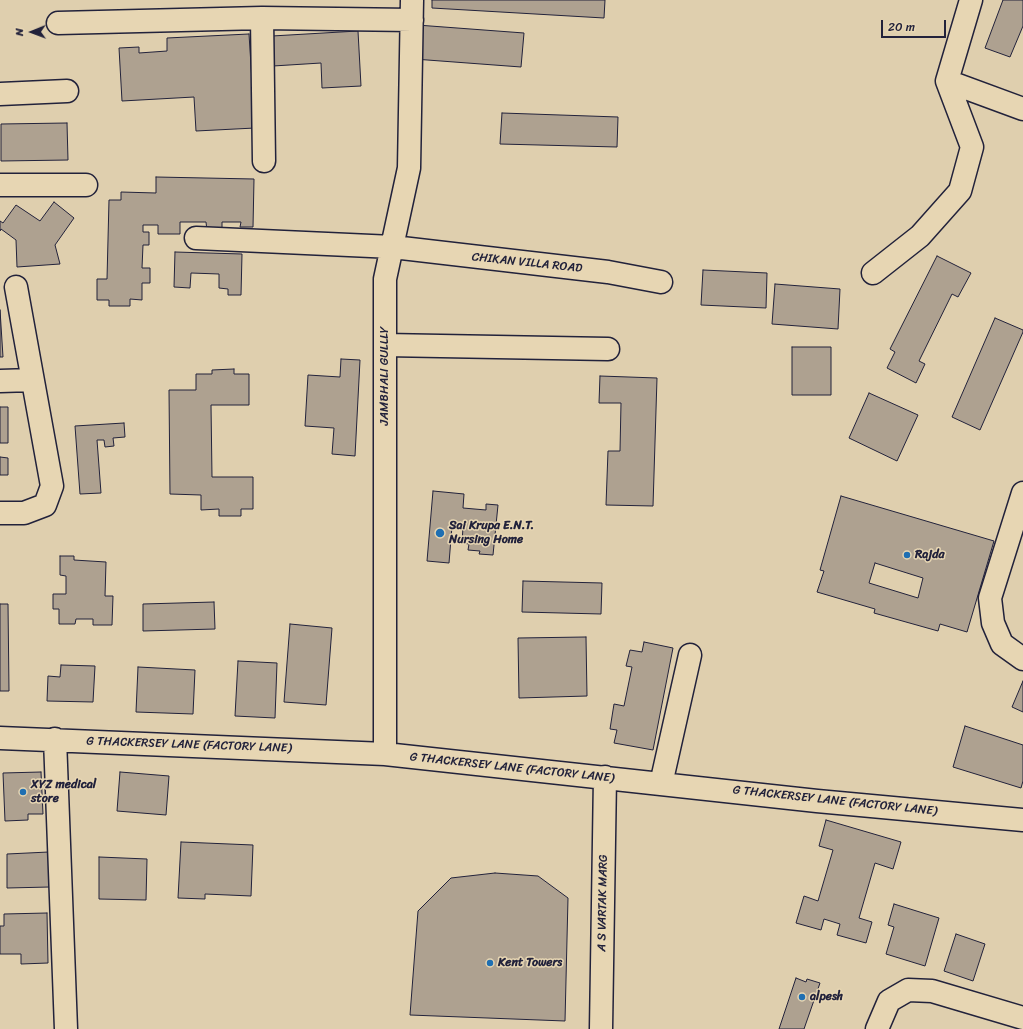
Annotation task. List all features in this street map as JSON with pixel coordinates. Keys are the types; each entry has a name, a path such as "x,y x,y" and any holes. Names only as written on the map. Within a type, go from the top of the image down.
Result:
{"street":[{"path":"873,273 920,236 960,191 972,147 947,81 971,0"},
{"path":"58,23 262,18 412,10"},
{"name":"JAMBHALI GULLLY","path":"385,754 385,279 409,168 412,10"},
{"path":"262,18 264,161"},
{"path":"947,81 1023,109"},
{"path":"0,94 67,91"},
{"path":"0,185 86,185"},
{"name":"CHIKAN VILLA ROAD","path":"196,238 393,247 608,272 661,282"},
{"path":"0,514 24,513 45,506 52,486 16,287"},
{"path":"385,345 608,349"},
{"path":"0,381 32,380"},
{"path":"1023,493 990,598 993,623 1002,644 1023,659"},
{"path":"661,784 690,655"},
{"name":"G THACKERSEY LANE (FACTORY LANE)","path":"0,738 55,739 385,754 661,784 1023,820"},
{"path":"55,739 66,1029"},
{"name":"A S VARTAK MARG","path":"600,1029 605,777"},
{"path":"877,1029 889,1001 908,990 932,991 1023,1018"}],"building":[{"path":"432,0 605,0 604,18 432,8"},
{"path":"1003,0 1023,0 1023,26 1010,57 985,48"},
{"path":"417,25 524,33 521,67 414,59"},
{"path":"358,31 361,86 322,88 321,63 273,66 272,36"},
{"path":"249,34 255,128 196,131 194,97 122,101 119,48 139,47 139,53 167,51 167,38"},
{"path":"502,113 618,117 617,147 500,144"},
{"path":"67,123 68,160 1,161 1,124"},
{"path":"156,177 254,179 253,227 240,227 241,222 222,222 222,231 207,231 206,222 180,222 180,234 158,234 158,225 143,225 143,232 149,232 149,245 143,245 142,268 150,268 150,283 142,283 142,300 130,299 130,306 109,306 109,300 97,300 97,279 107,279 109,200 121,200 121,192 156,193"},
{"path":"54,202 74,218 55,245 60,264 17,267 16,240 1,229 0,231 0,221 3,223 16,205 40,221"},
{"path":"175,252 242,254 241,295 228,295 228,289 219,288 219,274 191,273 190,288 174,287"},
{"path":"937,256 971,273 958,297 952,294 919,361 925,364 916,383 887,368 895,352 890,349"},
{"path":"703,270 767,273 766,308 701,305"},
{"path":"775,284 840,289 838,329 772,324"},
{"path":"0,310 3,357 0,357"},
{"path":"995,318 1023,330 1023,332 980,430 952,417"},
{"path":"792,347 831,347 831,395 792,395"},
{"path":"341,359 360,360 355,456 332,454 334,428 305,426 308,375 340,377"},
{"path":"234,369 234,374 249,374 249,405 211,405 212,477 253,477 253,509 241,509 241,516 219,516 219,509 201,510 201,495 170,494 169,390 196,390 196,374 212,374 212,370"},
{"path":"600,376 657,378 653,506 606,505 608,451 620,451 621,403 599,403"},
{"path":"869,393 918,415 897,461 849,438"},
{"path":"0,407 8,407 8,443 0,443"},
{"path":"124,423 125,437 113,438 114,446 105,447 104,440 97,440 101,493 80,494 75,426"},
{"path":"0,457 8,458 8,475 0,475"},
{"path":"433,491 464,494 463,508 486,510 486,504 498,505 493,555 479,554 480,551 468,550 469,544 462,543 463,527 452,526 449,563 427,561"},
{"name":"Rajda","path":"841,496 994,541 967,632 940,624 938,631 874,613 875,609 817,592 824,571 820,570"},
{"path":"60,556 74,556 74,560 106,562 105,596 113,596 112,625 93,625 93,619 76,619 75,624 59,624 59,609 53,609 53,594 66,594 66,576 60,575"},
{"path":"875,563 923,578 918,598 869,583"},
{"path":"523,581 602,583 601,614 522,612"},
{"path":"214,602 215,629 143,631 143,604"},
{"path":"0,604 8,604 9,691 0,691"},
{"path":"290,624 332,628 326,705 284,702"},
{"path":"586,637 587,696 519,698 518,638"},
{"path":"644,642 673,648 653,750 614,743 617,730 610,729 614,704 624,706 632,667 626,666 630,650 642,652"},
{"path":"238,661 277,663 275,718 235,716"},
{"path":"61,665 95,666 93,702 47,701 48,676 60,677"},
{"path":"138,667 195,670 193,714 136,712"},
{"path":"1023,681 1023,712 1012,707"},
{"path":"965,726 1023,745 1023,781 1021,788 953,767"},
{"path":"41,772 43,814 28,814 28,820 5,821 3,773"},
{"path":"120,772 169,776 166,815 117,811"},
{"path":"826,820 901,842 893,869 875,863 859,918 872,922 866,943 837,935 840,924 824,919 821,930 796,923 804,896 818,901 833,850 819,846"},
{"path":"181,842 253,845 251,896 205,894 205,899 178,898"},
{"path":"49,852 50,887 7,888 7,854"},
{"path":"99,857 147,859 146,900 99,899"},
{"name":"Kent Towers","path":"495,873 538,876 568,898 565,1021 410,1015 418,911 451,878"},
{"path":"894,904 939,918 925,966 886,954 894,927 888,925"},
{"path":"47,913 48,963 21,964 21,954 0,954 0,926 4,926 4,914"},
{"path":"956,934 985,944 973,981 944,971"},
{"name":"alpesh","path":"796,978 806,982 807,979 820,983 804,1029 779,1029"}],"place":[{"name":"Sai Krupa E.N.T. Nursing Home","path":"440,533"},
{"name":"Rajda","path":"907,555"},
{"name":"XYZ medical store","path":"23,792"},
{"name":"Kent Towers","path":"490,963"},
{"name":"alpesh","path":"802,997"}]}
